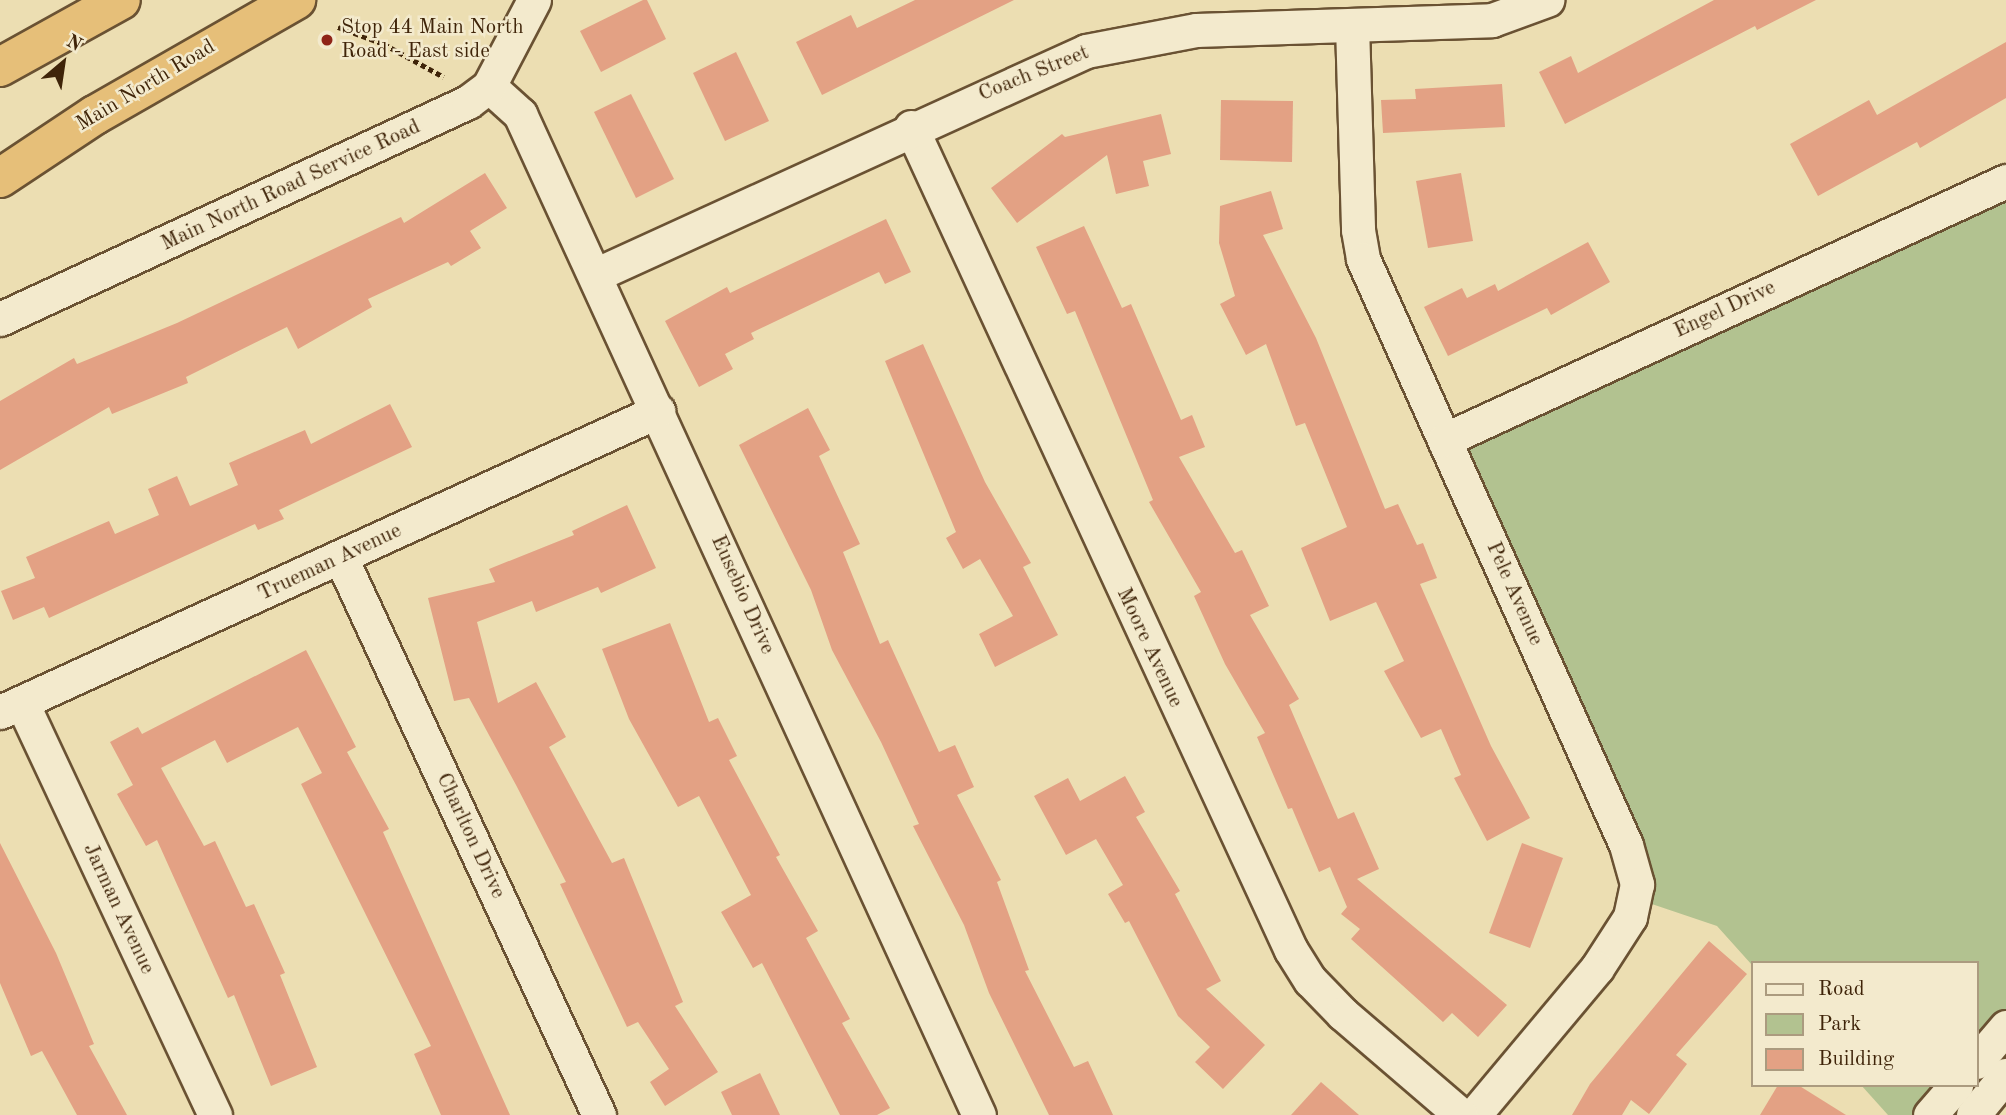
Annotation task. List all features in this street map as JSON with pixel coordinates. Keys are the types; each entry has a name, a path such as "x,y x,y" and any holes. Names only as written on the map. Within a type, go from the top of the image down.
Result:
{"highway":[{"path":"0,67 121,0"},
{"name":"Main North Road","path":"0,178 95,115 296,0"}],"street":[{"path":"489,86 534,0"},
{"name":"Coach Street","path":"595,275 911,127 1086,51 1196,30 1492,20 1547,0"},
{"name":"Pele Avenue","path":"1352,25 1358,230 1363,259 1626,845 1637,884 1630,917 1597,968 1474,1115"},
{"name":"Eusebio Drive","path":"489,86 520,114 979,1115"},
{"name":"Main North Road Service Road","path":"0,319 405,134 489,86"},
{"name":"Moore Avenue","path":"911,127 1291,950 1310,980 1343,1014 1461,1115"},
{"name":"Engel Drive","path":"1444,440 2006,181"},
{"name":"Trueman Avenue","path":"11,708 658,411"},
{"name":"Charlton Drive","path":"341,558 598,1115"},
{"name":"Jarman Avenue","path":"11,708 215,1115"},
{"path":"1978,1060 2006,1027"},
{"path":"1973,1115 2006,1075"},
{"path":"1930,1115 1954,1087"}],"path":[{"path":"338,27 384,44 438,76 489,86"}],"green space":[{"path":"2006,181 2006,1027 1978,1060 1978,961 1750,963 1717,926 1637,899 1444,440"},
{"path":"1863,1087 1954,1087 1930,1115 1888,1115"}],"building":[{"path":"647,0 666,39 601,72 580,31"},
{"path":"915,0 1014,0 822,95 796,42 851,15 857,28"},
{"path":"1714,0 1816,0 1757,30 1755,26 1565,124 1539,72 1571,56 1578,73"},
{"path":"2006,42 2006,98 1920,148 1917,142 1818,196 1790,144 1869,100 1877,115"},
{"path":"736,52 769,121 725,141 693,73"},
{"path":"1502,84 1505,127 1383,133 1381,100 1416,99 1415,89"},
{"path":"631,94 674,179 636,198 594,112"},
{"path":"1221,100 1293,101 1292,162 1220,160"},
{"path":"1161,114 1171,154 1143,161 1149,186 1116,194 1107,155 1017,223 991,188 1062,134 1065,137"},
{"path":"485,173 507,208 470,231 481,248 451,266 448,262 368,299 372,307 298,349 287,327 186,377 188,383 112,414 109,407 0,470 0,401 74,358 77,364 177,323 401,217 404,223"},
{"path":"1461,173 1473,241 1428,248 1416,181"},
{"path":"1271,191 1283,229 1263,235 1316,338 1385,509 1398,504 1417,545 1423,543 1437,578 1420,584 1491,746 1530,818 1487,841 1454,778 1461,775 1441,729 1421,738 1384,671 1404,661 1376,602 1330,621 1301,548 1347,527 1305,423 1296,426 1266,344 1246,355 1220,304 1235,296 1219,243 1220,206"},
{"path":"886,219 911,272 885,284 879,272 751,333 754,339 725,354 733,369 699,387 665,321 727,287 730,293"},
{"path":"1084,226 1122,308 1131,304 1181,420 1192,415 1205,447 1179,457 1235,553 1242,550 1269,606 1250,615 1299,699 1289,705 1338,819 1354,812 1379,869 1357,879 1507,1005 1478,1037 1452,1013 1443,1022 1351,939 1360,929 1341,914 1347,907 1330,867 1319,872 1292,808 1288,809 1257,737 1265,733 1225,664 1194,596 1201,592 1149,502 1153,500 1075,311 1067,314 1036,247"},
{"path":"1588,242 1610,282 1551,315 1547,308 1448,356 1424,307 1462,288 1467,298 1495,284 1498,291"},
{"path":"923,344 985,482 1031,563 1023,567 1058,635 995,667 979,634 1013,616 980,559 963,569 946,538 956,532 885,361"},
{"path":"390,404 412,447 279,510 284,519 258,530 255,524 49,618 44,607 13,620 1,591 35,578 26,557 109,521 115,534 159,515 148,489 177,476 190,506 238,485 229,463 305,430 311,444"},
{"path":"808,408 830,450 819,456 860,544 843,552 880,644 888,640 939,752 955,745 974,787 957,795 1001,880 997,882 1029,970 1025,971 1074,1067 1088,1061 1113,1115 1049,1115 989,993 964,925 913,826 919,824 881,742 832,650 811,590 739,445"},
{"path":"627,505 656,568 601,593 598,587 536,612 532,601 477,622 498,703 536,682 566,737 549,747 612,863 624,858 683,1002 675,1006 718,1072 665,1106 650,1082 669,1069 638,1022 627,1027 560,884 566,882 516,785 469,698 454,701 428,598 495,582 489,569 574,535 572,531"},
{"path":"670,623 709,722 718,718 737,756 729,760 780,855 776,857 818,931 806,938 850,1019 842,1023 890,1108 877,1115 840,1115 762,963 753,968 721,912 751,895 699,796 678,807 629,719 602,649"},
{"path":"306,650 356,747 347,752 389,829 383,832 510,1115 441,1115 414,1054 431,1046 301,784 322,773 298,727 227,763 215,740 161,768 204,846 215,841 246,907 254,904 285,973 280,975 317,1067 271,1086 234,995 228,998 157,840 146,846 117,794 133,785 110,742 138,727 142,734"},
{"path":"1125,776 1145,812 1136,817 1180,891 1175,894 1221,981 1206,989 1265,1045 1223,1089 1195,1062 1210,1047 1178,1016 1129,921 1125,923 1108,894 1123,885 1096,839 1066,855 1034,796 1068,778 1080,801"},
{"path":"0,843 56,953 94,1044 89,1046 127,1115 77,1115 42,1051 31,1056 0,983"},
{"path":"1522,843 1563,858 1530,948 1489,933"},
{"path":"1709,941 1747,974 1676,1055 1687,1064 1649,1114 1631,1100 1622,1115 1572,1115 1590,1084"},
{"path":"760,1073 780,1115 732,1115 721,1092"},
{"path":"1321,1082 1359,1115 1291,1115"},
{"path":"1777,1087 1801,1087 1846,1115 1760,1115"}],"place":[{"name":"Stop 44 Main North Road - East side","path":"327,40"}]}
